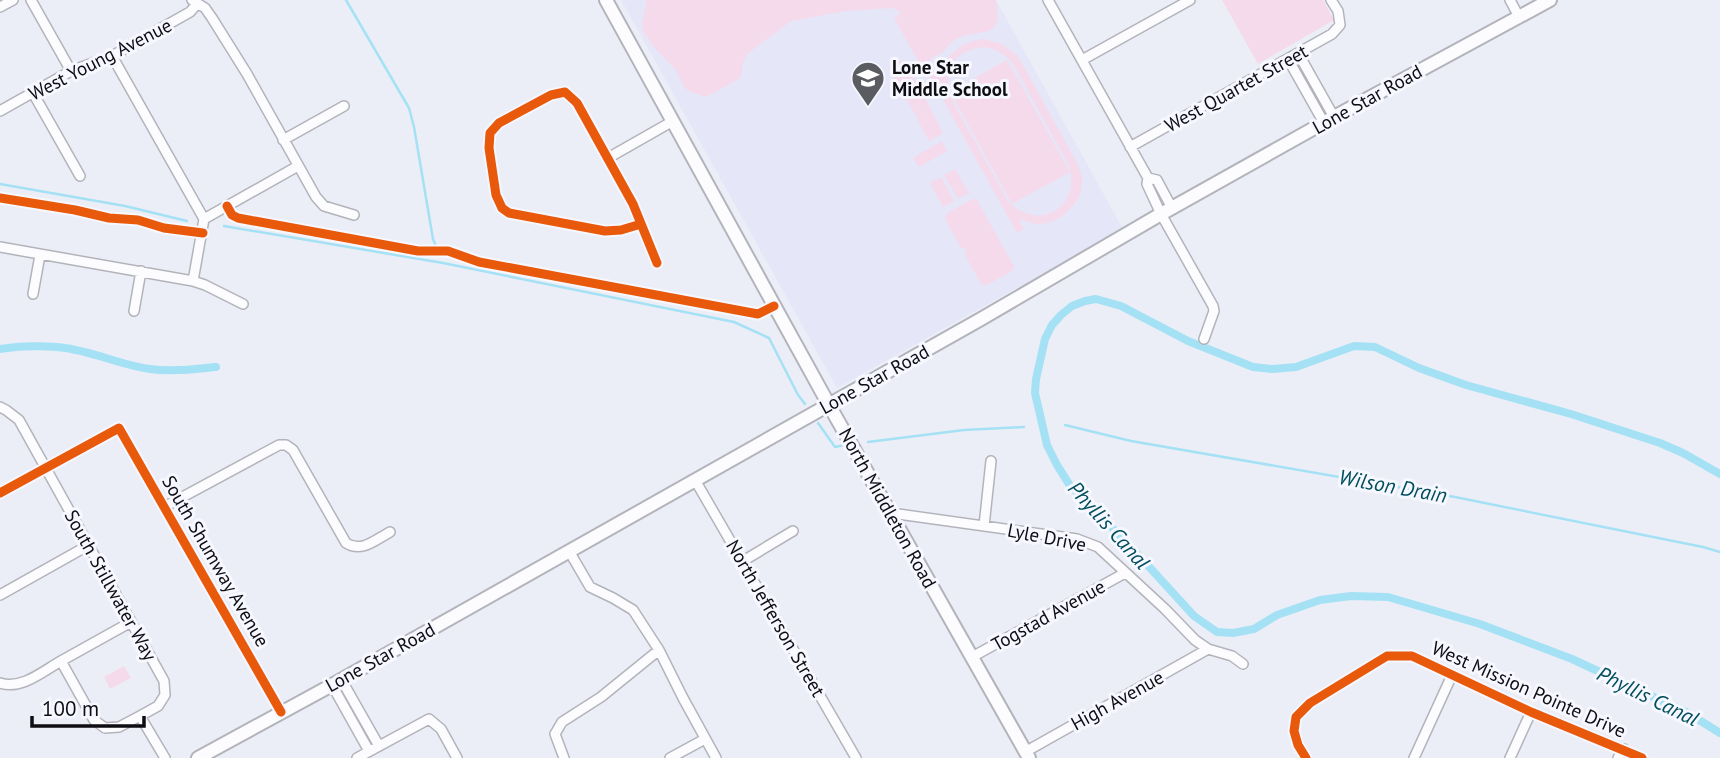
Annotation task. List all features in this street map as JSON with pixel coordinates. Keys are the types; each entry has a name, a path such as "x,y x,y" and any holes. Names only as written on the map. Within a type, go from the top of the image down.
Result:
{"main road":[{"name":"North Middleton Road","path":"606,0 1027,755"},
{"name":"Lone Star Road","path":"198,758 830,405 1166,211 1550,0"}],"street":[{"path":"0,7 13,0"},
{"path":"30,0 71,71"},
{"path":"1048,0 1148,178 1147,184 1166,211 1213,306 1214,311 1204,339"},
{"path":"1082,60 1190,0"},
{"name":"West Quartet Street","path":"1130,147 1332,34 1340,25 1338,11 1331,0"},
{"path":"1510,0 1519,17"},
{"path":"195,2 205,8 212,18 324,206 354,215"},
{"name":"West Young Avenue","path":"0,111 71,71 112,56 190,12 195,2"},
{"path":"1298,53 1329,120"},
{"path":"112,56 204,219 193,281"},
{"path":"1288,59 1329,120"},
{"path":"641,224 605,231 509,213 502,208 496,195 489,148 490,134 499,124 551,95 565,92 577,103 633,204 657,262"},
{"path":"33,93 80,176"},
{"path":"283,140 344,106"},
{"path":"608,159 673,121"},
{"path":"204,219 298,166"},
{"path":"0,247 193,281 243,304"},
{"path":"33,294 40,254"},
{"path":"134,311 141,271"},
{"name":"South Stillwater Way","path":"3,408 19,420 164,681 165,695 158,706 140,716"},
{"name":"South Shumway Avenue","path":"46,468 119,428 281,712"},
{"path":"164,507 279,444 293,450 346,543 357,548 363,547 390,532"},
{"path":"984,526 991,461"},
{"path":"0,493 46,468"},
{"name":"North Jefferson Street","path":"695,480 856,758"},
{"name":"Lyle Drive","path":"891,513 1077,539 1098,547 1195,640 1208,649 1232,656 1243,664"},
{"path":"743,561 793,531"},
{"path":"0,594 89,545"},
{"path":"569,551 590,587 633,610 659,650 716,758"},
{"name":"Togstad Avenue","path":"972,657 1125,573"},
{"path":"0,683 23,683 131,622"},
{"name":"High Avenue","path":"1027,755 1208,649"},
{"path":"564,758 555,734 562,722 601,697 659,650"},
{"name":"West Mission Pointe Drive","path":"1306,758 1294,731 1296,717 1310,703 1387,656 1412,656 1531,712 1642,758"},
{"path":"61,661 94,720 105,728 119,727 140,716 164,758"},
{"path":"1414,758 1452,676"},
{"path":"336,682 379,746"},
{"path":"336,682 369,751"},
{"path":"1510,758 1531,712"},
{"path":"357,758 429,719 440,729 457,758"},
{"path":"670,758 705,739"},
{"path":"1618,758 1624,749"}],"shaded area":[{"name":"Lone Star Middle School","path":"621,0 996,0 1123,229 837,388"},
{"path":"647,0 996,0 998,14 993,28 956,39 922,68 894,18 901,13 893,8 846,11 791,21 747,54 739,79 706,97 684,87 675,69 644,33 642,23"},
{"path":"1222,0 1323,0 1334,20 1258,64"},
{"path":"982,39 1002,44 1018,56 1082,176 1080,192 1068,212 1055,220 1040,224 1019,219 1024,229 1017,233 928,73 935,70 940,78 945,63 954,51","holes":["983,47 996,51 1013,64 1068,164 1070,192 1056,211 1033,215 1020,211 1008,201 951,98 948,79 953,64 964,53"]},
{"path":"904,60 916,83 902,91 889,68"},
{"path":"1007,60 1070,172 1012,204 950,92"},
{"path":"918,85 943,133 929,141 916,117 926,111 916,116 903,93"},
{"path":"942,141 947,151 919,167 913,158"},
{"path":"955,169 969,193 958,199 944,175"},
{"path":"941,177 954,201 943,207 930,183"},
{"path":"973,199 977,200 1014,266 1012,271 987,285 981,284 965,255 966,249 961,248 945,219 947,213"},
{"path":"124,666 131,678 110,689 104,677"}],"waterway":[{"path":"346,0 409,108 436,246"},
{"name":"Wilson Drain","path":"0,184 125,206 187,221"},
{"name":"Wilson Drain","path":"224,226 443,263 734,322 769,338 805,404"},
{"name":"Phyllis Canal","path":"1720,474 1660,443 1571,414 1466,385 1419,368 1375,347 1354,346 1296,367 1253,367 1188,341 1121,306 1096,299 1072,306 1052,325 1045,339 1036,379 1035,393 1047,445 1069,484 1194,616 1217,632 1233,633 1254,629 1277,615 1320,600 1351,596 1388,597 1480,624 1572,659 1688,713 1720,733"},
{"path":"0,349 50,346 158,370 216,367"},
{"name":"Wilson Drain","path":"818,423 835,447 844,445"},
{"name":"Wilson Drain","path":"1065,425 1131,441 1455,497 1720,552"},
{"name":"Wilson Drain","path":"868,442 964,430 1024,427"}],"cycle path":[{"path":"641,224 605,231 509,213 502,208 496,195 489,148 490,133 499,123 551,95 565,92 577,103 633,204 657,263"},
{"path":"0,198 203,233"},
{"path":"227,206 232,215 238,218 418,251 448,251 479,262 758,314 774,306"},
{"path":"0,493 119,428 281,712"},
{"path":"1306,758 1294,731 1296,717 1310,703 1387,656 1412,656 1531,712 1642,758"}],"place":[{"name":"Lone Star Middle School","path":"868,108"}]}
